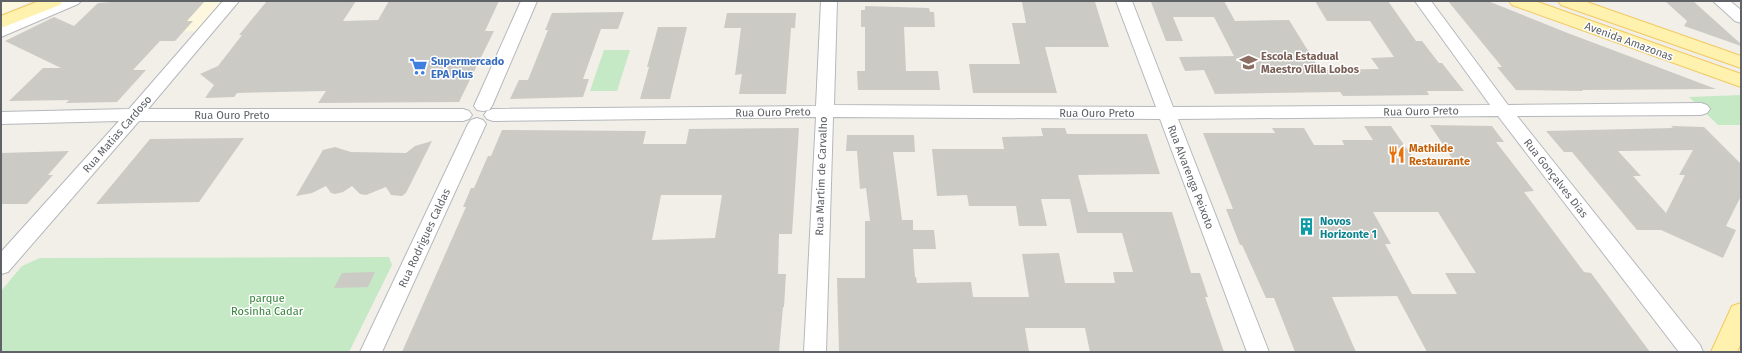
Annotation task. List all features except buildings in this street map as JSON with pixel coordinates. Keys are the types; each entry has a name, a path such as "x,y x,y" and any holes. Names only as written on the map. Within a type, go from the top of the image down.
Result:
{"main road":[{"path":"1,15 35,1"},
{"path":"1,23 54,1"},
{"name":"Avenida Amazonas","path":"1518,1 1741,81"},
{"name":"Avenida Amazonas","path":"1567,1 1741,62"},
{"path":"1724,352 1741,313"}],"street":[{"path":"1,32 74,1"},
{"name":"Rua Matias Cardoso","path":"1,266 134,115 231,1"},
{"name":"Rua Rodrigues Caldas","path":"371,352 479,115 529,1"},
{"name":"Rua Martim de Carvalho","path":"815,352 829,1"},
{"name":"Rua Alvarenga Peixoto","path":"1124,1 1258,352"},
{"name":"Rua Gonçalves Dias","path":"1423,1 1503,110 1692,352"},
{"path":"1721,1 1741,18"},
{"name":"Rua Ouro Preto","path":"1,118 134,115 479,115 824,111 1166,113 1701,108"}],"shaded area":[{"path":"1,1 32,1 1,14"},
{"path":"188,1 229,1 202,31 156,32"}],"green space":[{"path":"604,50 630,50 617,91 590,91"},
{"path":"1741,95 1741,125 1718,125 1689,97"},
{"name":"parque Rosinha Cadar","path":"389,257 392,265 349,352 1,352 1,291 22,266 40,258"}],"place":[{"name":"Escola Estadual Maestro Villa Lobos","path":"1248,62"},
{"name":"Supermercado EPA Plus","path":"418,67"},
{"name":"Mathilde Restaurante","path":"1396,154"},
{"name":"Novos Horizonte 1","path":"1307,227"}]}
